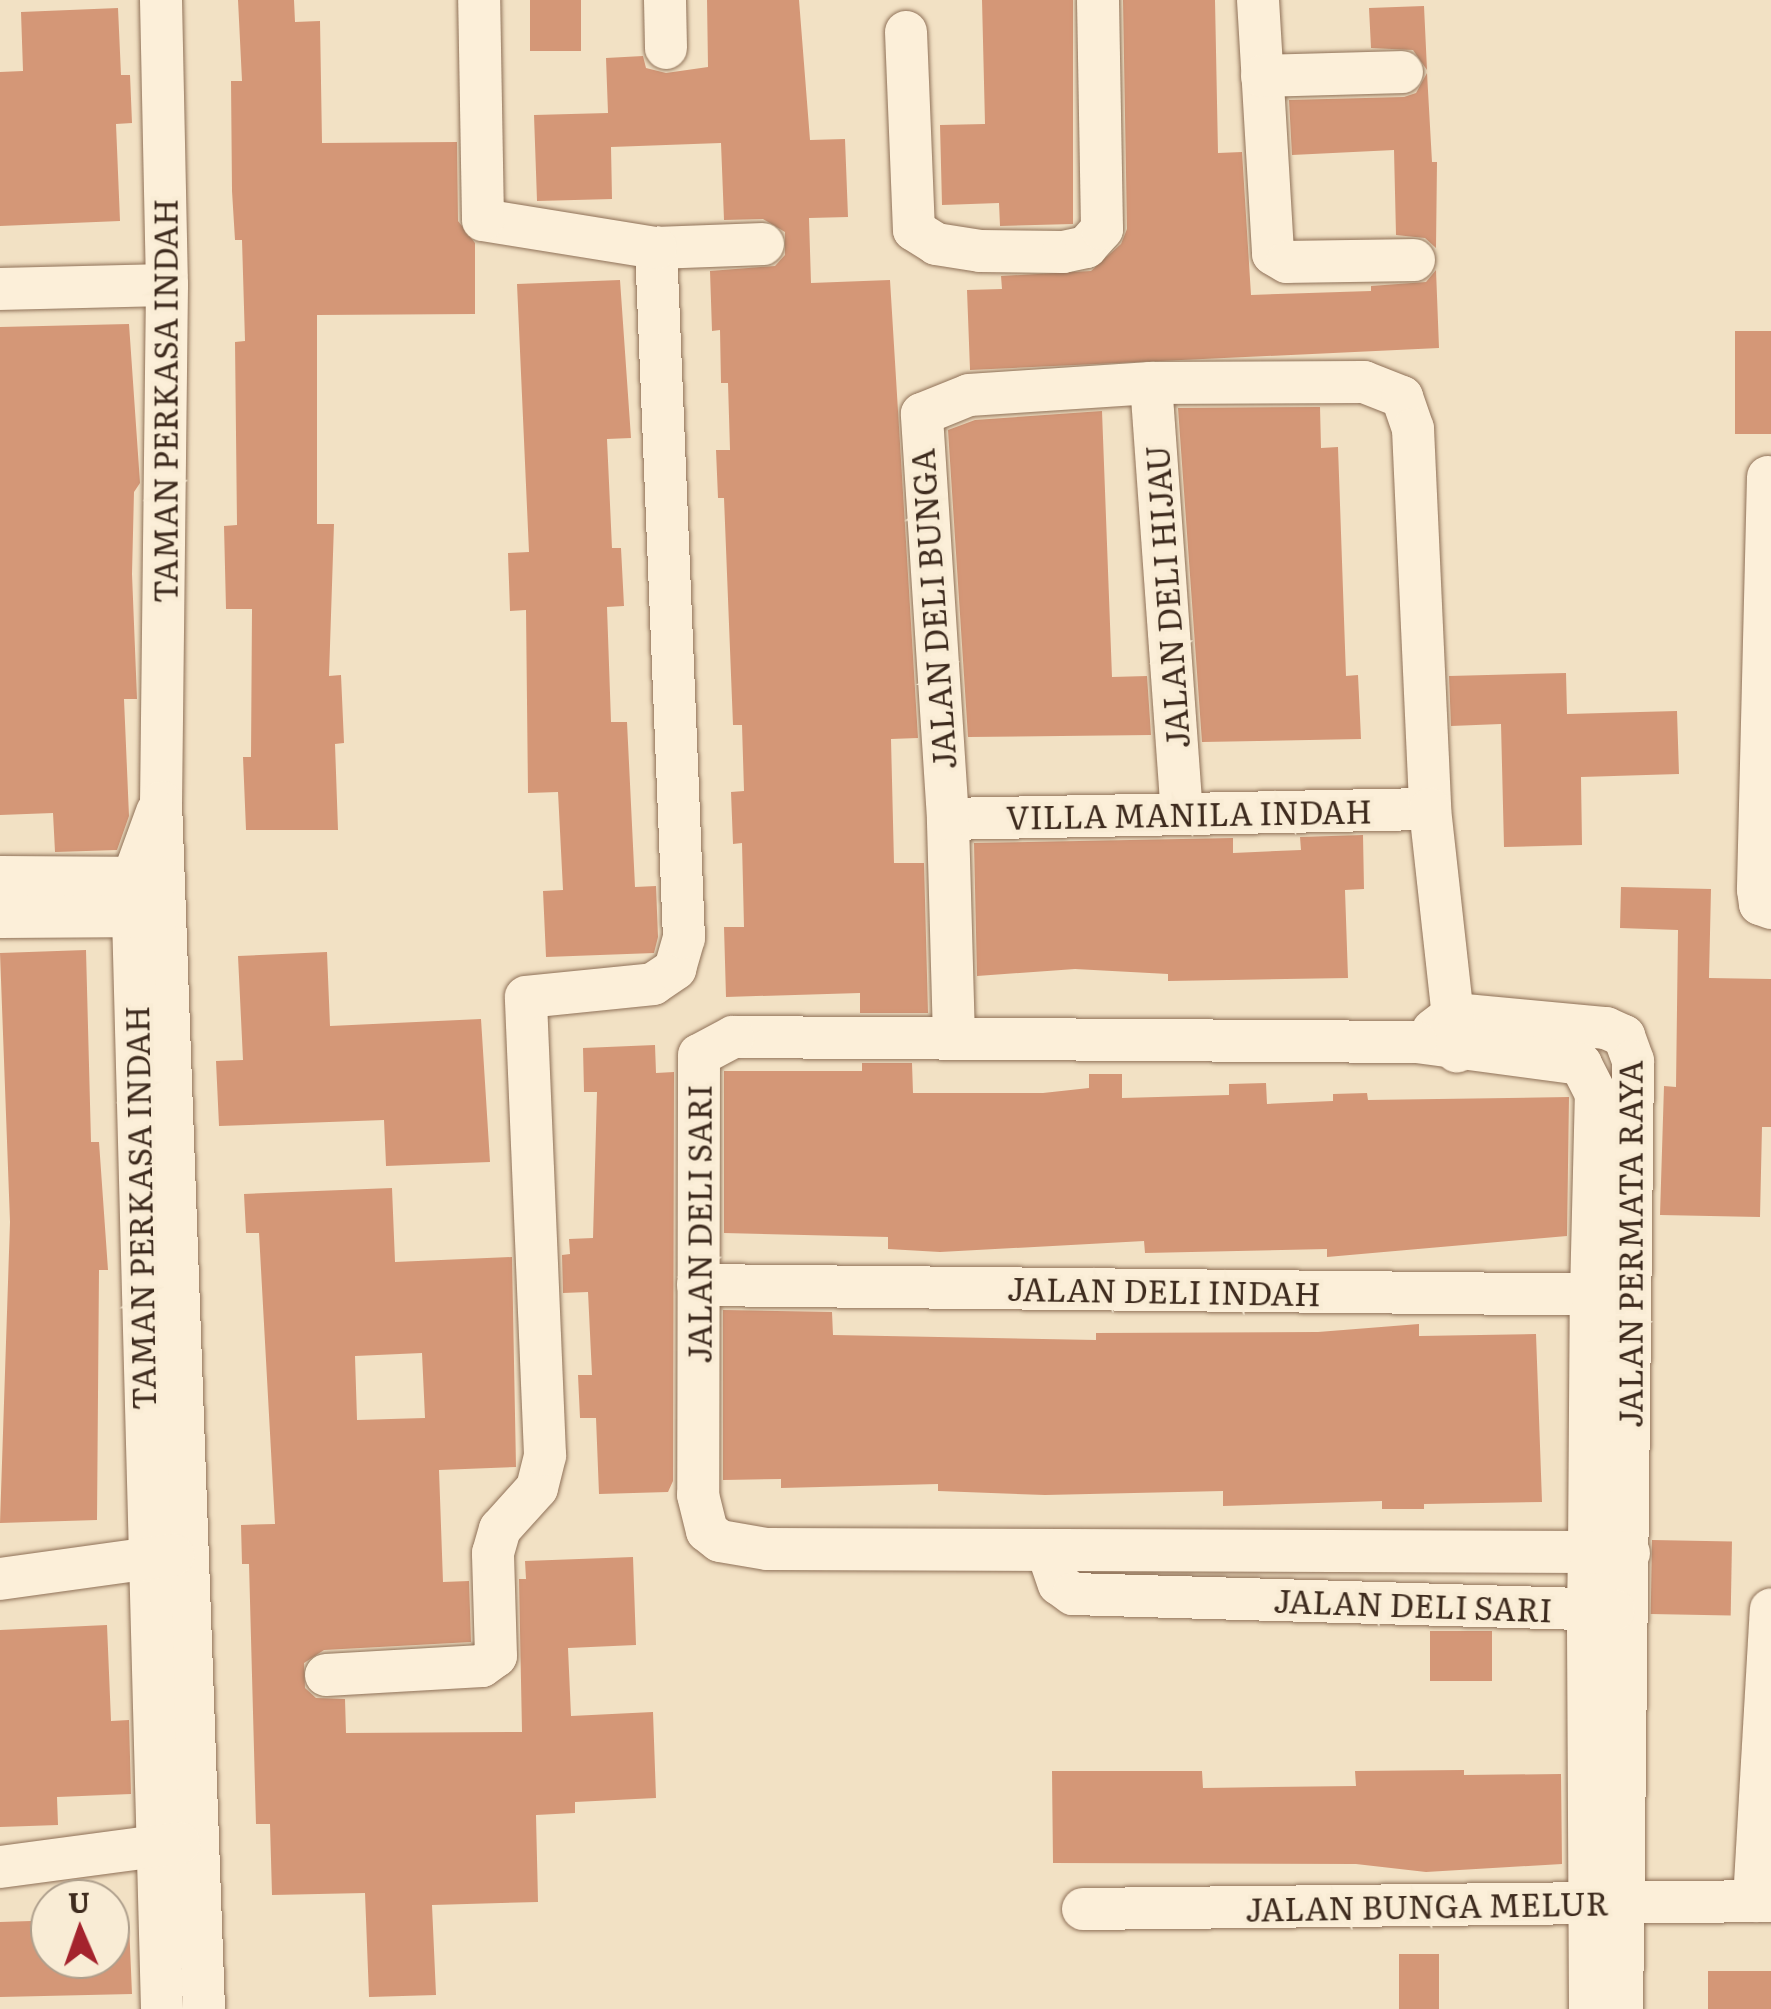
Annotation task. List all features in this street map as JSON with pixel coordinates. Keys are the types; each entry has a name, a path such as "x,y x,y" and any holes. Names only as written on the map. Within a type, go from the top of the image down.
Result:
{"street":[{"name":"TAMAN PERKASA INDAH","path":"160,0 167,285 161,802 150,897 146,1558 174,1843 204,2009"},
{"path":"479,0 483,220 656,248 763,244"},
{"path":"665,0 666,48"},
{"path":"906,32 914,230 936,244 980,251 1063,252 1086,247 1102,229 1098,0"},
{"path":"1258,0 1277,259 1414,260"},
{"path":"1262,76 1402,72"},
{"path":"326,1675 482,1666 496,1656 493,1553 500,1529 538,1488 545,1455 526,997 652,984 675,969 684,938 656,248"},
{"path":"0,289 167,285"},
{"path":"1151,384 1364,382 1402,397 1412,428 1430,809 1455,1033"},
{"name":"JALAN DELI HIJAU","path":"1151,384 1182,811"},
{"name":"JALAN DELI BUNGA","path":"954,1038 948,819 922,414 969,395 1151,384"},
{"path":"1768,476 1758,890 1760,904 1771,908"},
{"name":"VILLA MANILA INDAH","path":"948,819 1182,811 1430,809"},
{"path":"0,876 150,897"},
{"name":"TAMAN PERKASA INDAH","path":"150,897 192,1553 162,2009"},
{"path":"0,918 150,897"},
{"name":"JALAN PERMATA RAYA","path":"1416,1042 1455,1033 1570,1060 1592,1076 1610,1295 1604,1904 1590,2009"},
{"name":"JALAN DELI SARI","path":"1416,1042 732,1037 706,1047 696,1076 698,1495 707,1531 720,1541 767,1549 1609,1553"},
{"name":"JALAN DELI INDAH","path":"698,1285 1610,1295"},
{"name":"JALAN DELI SARI","path":"1047,1550 1059,1584 1073,1594 1607,1610"},
{"path":"0,1579 192,1553"},
{"path":"1762,1901 1771,1609"},
{"path":"0,1866 174,1843"},
{"name":"JALAN BUNGA MELUR","path":"1083,1909 1762,1901"},
{"name":"JALAN PERMATA RAYA","path":"1604,1904 1622,2009"}],"building":[{"path":"238,0 294,0 295,22 320,21 322,143 457,142 458,221 475,243 475,314 317,315 317,524 334,524 329,676 341,675 344,743 335,744 338,830 246,830 243,757 251,757 252,609 226,609 224,526 237,525 235,342 245,341 242,240 235,240 232,191 231,81 242,81"},
{"path":"530,0 581,0 581,51 530,51"},
{"path":"707,0 799,0 810,140 845,139 848,217 809,218 811,283 890,280 918,738 891,739 894,863 924,863 928,1013 860,1013 860,993 726,997 724,927 744,927 742,843 733,844 731,792 744,791 742,725 733,725 724,498 718,498 716,450 730,450 728,383 721,383 720,330 712,331 710,271 775,266 785,255 785,232 763,219 724,220 721,143 611,147 612,199 537,201 534,115 608,113 606,58 643,56 646,68 666,73 708,67"},
{"path":"982,0 1073,0 1073,224 1000,226 999,203 942,205 940,125 985,124"},
{"path":"1123,0 1215,0 1218,153 1242,152 1251,295 1371,291 1371,286 1426,282 1436,270 1439,348 970,370 967,290 1002,289 1001,276 1091,271 1121,244 1127,229"},
{"path":"1424,6 1427,70 1413,50 1371,48 1369,8"},
{"path":"118,8 121,75 130,75 132,123 116,124 120,221 0,226 0,72 23,71 21,12"},
{"path":"1427,73 1432,162 1437,162 1436,248 1425,238 1396,235 1394,150 1292,155 1289,100 1404,97 1416,93"},
{"path":"620,280 631,438 607,439 612,548 621,548 624,606 607,607 611,722 627,722 635,887 656,886 658,937 654,953 546,957 543,891 563,890 558,792 528,793 526,610 510,611 508,553 529,552 517,284"},
{"path":"129,324 140,483 134,492 132,574 137,699 124,699 129,816 117,850 55,852 53,813 0,815 0,327"},
{"path":"1735,331 1771,331 1771,434 1735,434"},
{"path":"1320,407 1321,448 1338,447 1346,676 1358,675 1361,739 1202,742 1178,408"},
{"path":"1102,411 1112,677 1147,676 1151,735 968,737 948,430 975,420"},
{"path":"1566,673 1567,714 1677,711 1679,774 1581,777 1582,845 1504,847 1501,724 1451,726 1449,676"},
{"path":"1363,835 1364,889 1345,890 1348,978 1168,981 1168,974 1075,969 977,976 974,843 1233,838 1233,853 1301,850 1300,837"},
{"path":"1621,887 1711,889 1709,978 1771,979 1771,1127 1762,1127 1760,1217 1660,1215 1664,1086 1676,1087 1678,930 1620,928"},
{"path":"86,950 91,1142 99,1142 108,1270 99,1270 97,1520 0,1523 10,1222 0,953"},
{"path":"327,952 330,1026 481,1019 490,1162 386,1166 384,1120 219,1126 216,1061 243,1060 238,956"},
{"path":"655,1045 656,1073 674,1072 673,1481 668,1492 599,1494 596,1418 580,1418 578,1375 592,1375 588,1292 563,1293 562,1255 570,1254 569,1239 593,1238 597,1092 584,1092 583,1048"},
{"path":"862,1063 912,1063 913,1093 1043,1093 1089,1088 1089,1074 1122,1074 1122,1098 1229,1095 1229,1084 1266,1083 1267,1104 1333,1101 1333,1094 1367,1093 1368,1100 1569,1097 1567,1236 1327,1257 1327,1249 1145,1253 1144,1241 940,1252 888,1249 888,1237 724,1233 724,1071 862,1071"},
{"path":"392,1188 395,1262 512,1257 516,1467 439,1470 443,1582 469,1581 471,1642 324,1650 304,1663 305,1688 316,1698 345,1699 346,1733 522,1732 519,1579 526,1579 525,1561 633,1557 636,1645 568,1648 571,1716 653,1712 656,1798 575,1802 575,1813 536,1815 538,1902 432,1905 436,1995 369,1997 365,1893 272,1895 270,1824 256,1824 249,1564 242,1564 241,1525 275,1524 259,1233 246,1233 244,1194","holes":["422,1353 425,1418 357,1420 355,1356"]},
{"path":"723,1310 832,1312 833,1335 1096,1340 1096,1333 1318,1332 1419,1324 1419,1336 1536,1334 1542,1502 1424,1504 1424,1509 1382,1509 1382,1501 1223,1506 1223,1491 1045,1495 938,1491 938,1484 781,1488 781,1479 723,1480"},
{"path":"1652,1540 1732,1541 1731,1615 1651,1614"},
{"path":"107,1625 111,1721 129,1720 131,1794 57,1797 58,1825 0,1827 0,1630"},
{"path":"1430,1631 1492,1631 1492,1681 1430,1681"},
{"path":"1464,1770 1464,1775 1561,1774 1562,1864 1426,1872 1356,1864 1053,1863 1052,1771 1202,1771 1203,1788 1356,1786 1355,1771"},
{"path":"30,1921 30,1979 130,1979 130,1947 132,1994 0,1997 0,1922"},
{"path":"1399,1954 1439,1954 1439,2009 1399,2009"},
{"path":"1708,1971 1771,1971 1771,2009 1708,2009"}]}
